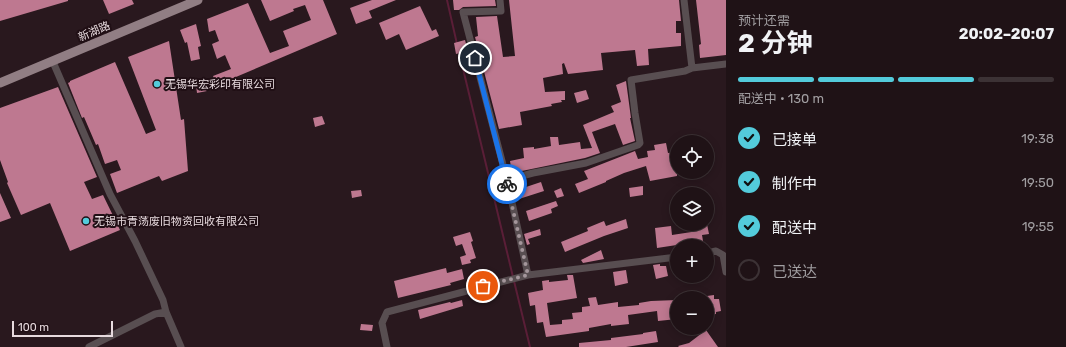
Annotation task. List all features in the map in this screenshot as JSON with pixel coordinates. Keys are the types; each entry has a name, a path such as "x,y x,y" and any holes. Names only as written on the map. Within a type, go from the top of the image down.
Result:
{"main road":[{"name":"新湖路","path":"0,84 198,0"}],"street":[{"path":"500,0 501,11 463,12 507,180 526,275"},
{"path":"684,0 692,68"},
{"path":"53,62 110,194 163,300 166,312 181,347"},
{"path":"507,180 533,173 586,163 638,145 640,143 640,137 631,80 685,71 692,68 726,64"},
{"path":"714,252 723,254 726,272"},
{"path":"387,347 382,323 387,312 526,275 670,258"},
{"path":"89,347 155,314 166,312"}],"building":[{"path":"0,0 68,0 68,1 0,21"},
{"path":"103,0 132,0 134,4 109,14"},
{"path":"261,0 323,0 337,34 217,85 213,76 231,69 225,55 217,59 212,44 219,41 215,30 209,32 207,19 248,3 270,53 289,46 283,31 311,20 305,5 293,9 294,11 270,21"},
{"path":"372,0 396,0 369,11 372,18 356,24 350,8"},
{"path":"453,0 495,0 496,6 463,7 459,10 454,10"},
{"path":"509,0 679,0 681,21 676,21 676,33 681,33 681,46 648,49 649,65 637,66 635,50 601,53 603,70 568,74 564,63 562,64 563,74 543,78 545,92 565,91 565,100 551,104 552,106 520,112 522,125 499,129 475,37 478,36 476,17 497,16 503,57 515,56"},
{"path":"696,0 726,0 726,55 700,58 699,45 701,44"},
{"path":"420,6 432,31 436,29 439,36 406,50 399,34 386,40 379,23"},
{"path":"196,24 201,46 198,47 200,59 191,61 187,42 185,43 180,30"},
{"path":"465,40 468,51 456,54 454,43"},
{"path":"169,41 181,120 184,119 188,171 162,181 159,176 117,193 110,174 121,170 117,160 105,164 98,144 96,145 84,117 82,118 68,83 115,62 146,134 156,130 128,57"},
{"path":"626,81 630,118 635,141 623,145 615,124 592,132 600,153 585,158 512,173 510,161 524,158 523,148 534,147 534,149 551,146 550,137 558,137 559,145 580,142 581,149 592,148 583,125 614,112 611,106 621,102 616,85"},
{"path":"205,83 207,91 197,93 196,85"},
{"path":"58,87 97,177 84,182 92,199 103,195 120,230 70,251 50,203 21,215 7,183 8,182 0,160 0,108"},
{"path":"586,90 589,99 577,103 574,93"},
{"path":"322,116 325,124 315,127 313,118"},
{"path":"666,143 668,153 670,153 670,177 650,181 646,166 624,173 579,193 575,184 588,179 584,171 635,151 638,159 648,157 647,151 655,150 654,145"},
{"path":"541,182 544,191 519,199 517,190"},
{"path":"643,186 643,195 630,197 629,188"},
{"path":"561,188 564,196 557,198 554,191"},
{"path":"361,190 362,196 352,198 351,191"},
{"path":"0,193 11,218 0,222"},
{"path":"556,201 558,206 551,209 552,213 529,221 526,211"},
{"path":"626,219 628,228 565,252 561,242 588,231 587,228 604,221 606,226"},
{"path":"670,226 672,235 698,231 708,231 709,234 702,235 703,239 670,239 670,246 657,248 655,228"},
{"path":"540,229 541,235 528,239 530,244 527,245 524,234"},
{"path":"470,232 473,241 471,242 476,258 470,260 471,263 462,265 460,257 466,255 462,244 456,246 453,237"},
{"path":"601,250 604,259 583,263 581,260"},
{"path":"660,264 660,266 666,266 668,276 656,279 653,265"},
{"path":"446,268 447,273 462,269 464,279 450,283 451,285 398,298 394,281"},
{"path":"626,270 628,283 615,286 613,272"},
{"path":"567,275 573,275 577,298 547,303 550,325 562,324 562,320 573,319 572,313 582,312 582,307 590,306 588,298 596,297 598,305 618,302 618,307 639,305 639,303 651,301 670,300 670,320 658,321 657,311 628,315 629,324 611,326 611,324 589,328 589,331 546,337 543,322 537,323 535,305 530,306 528,293 543,290 542,281 549,280 549,282 568,280"},
{"path":"714,299 719,299 721,311 716,312 716,314 714,314"},
{"path":"462,300 463,306 420,319 418,310"},
{"path":"361,324 373,325 372,331 360,330"},
{"path":"656,331 658,342 626,347 579,347 579,343 611,340 611,338"},
{"path":"699,335 710,335 718,347 678,346 689,343"}],"waterway":[{"path":"447,0 457,44"},
{"path":"459,52 513,277"},
{"path":"514,281 530,347"}],"way so far":[{"path":"483,286 528,275 507,184"}],"place":[{"name":"无锡华宏彩印有限公司","path":"157,84"},
{"name":"无锡市青荡废旧物资回收有限公司","path":"86,221"}],"route":[{"path":"475,58 507,184"}]}
